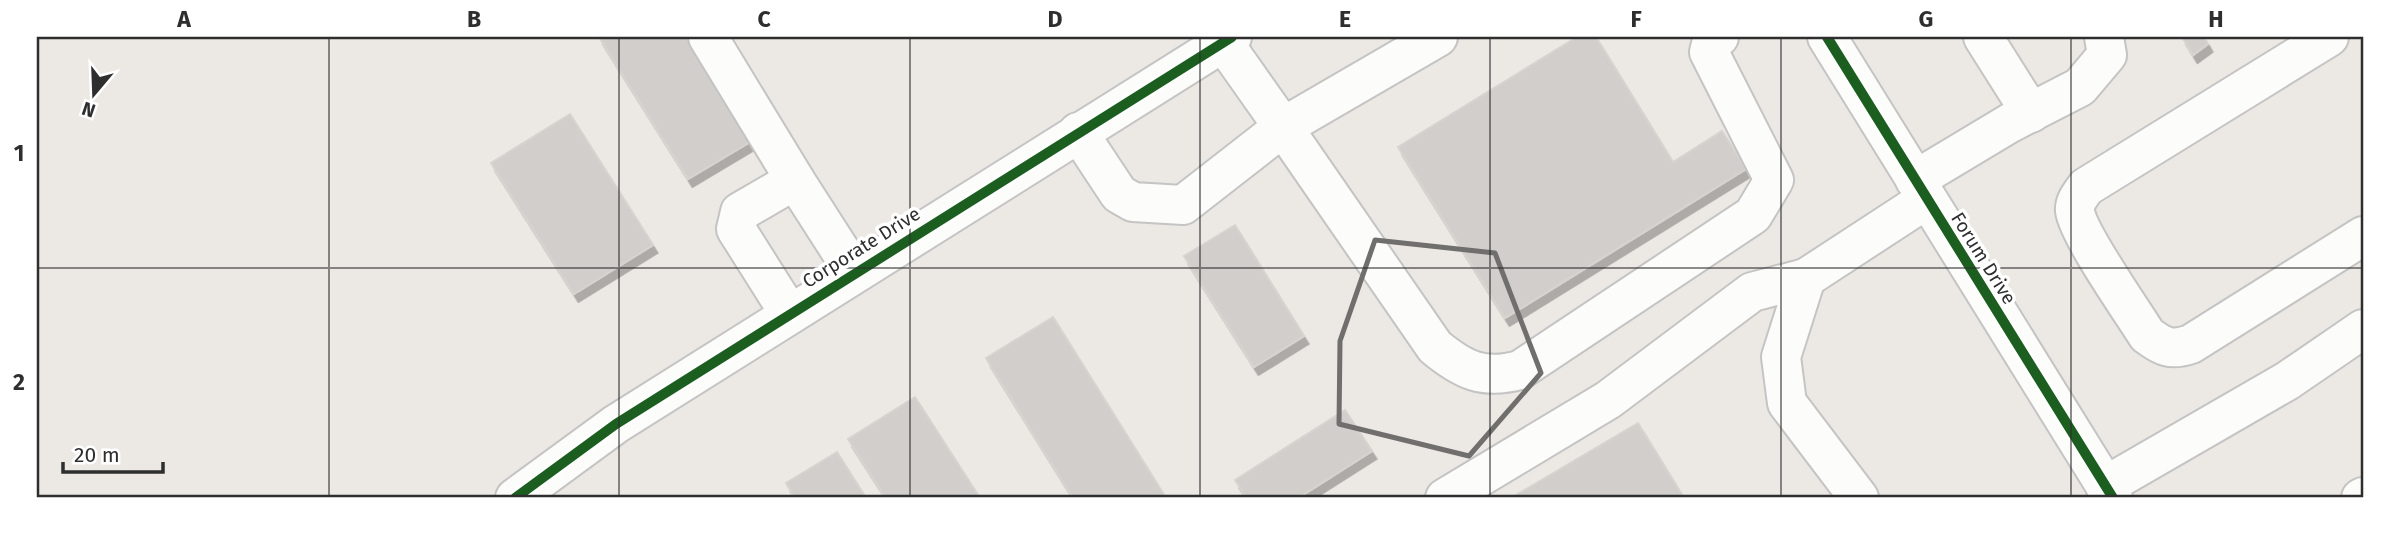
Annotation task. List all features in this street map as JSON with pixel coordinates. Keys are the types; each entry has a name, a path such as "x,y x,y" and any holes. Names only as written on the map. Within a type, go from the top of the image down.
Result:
{"street":[{"path":"708,37 853,272"},
{"path":"1078,132 1119,194 1133,202 1183,205 1283,127 1438,37"},
{"path":"1228,39 1283,127 1435,347 1457,366 1497,376 1520,370 1753,215 1774,180 1709,52 1711,44 1719,37"},
{"name":"Forum Drive","path":"1827,37 2109,492"},
{"path":"1983,37 2031,113"},
{"path":"1445,498 1608,400 1752,292 1806,278 1921,189 2031,113 2080,87 2107,55 2104,37"},
{"path":"2329,37 2086,187 2077,200 2075,211 2082,230 2147,335 2163,347 2175,349 2191,344 2363,236"},
{"name":"Corporate Drive","path":"515,498 616,424 853,272 1228,39"},
{"path":"789,313 736,229 740,212 794,180"},
{"path":"1806,278 1782,357 1787,403 1859,498"},
{"path":"2109,492 2287,381 2363,329"}],"highlighted area":[{"path":"1375,240 1495,253 1541,373 1469,456 1339,424 1340,341"}],"building":[{"path":"599,37 692,37 755,139 688,179"},
{"path":"1577,37 1596,37 1673,162 1722,131 1746,169 1505,318 1398,147"},
{"path":"2182,37 2204,37 2208,44 2193,55"},
{"path":"570,114 653,245 574,294 491,163"},
{"path":"1235,225 1304,336 1254,367 1184,256"},
{"path":"1053,317 1166,498 1073,498 986,358"},
{"path":"915,397 980,498 886,498 848,439"},
{"path":"1345,410 1372,451 1298,498 1247,498 1235,480"},
{"path":"1638,423 1684,498 1511,498"},
{"path":"837,452 866,498 795,498 786,483"}],"cycle path":[{"path":"515,498 616,424 1232,37"},
{"path":"1827,37 2113,498"}]}
